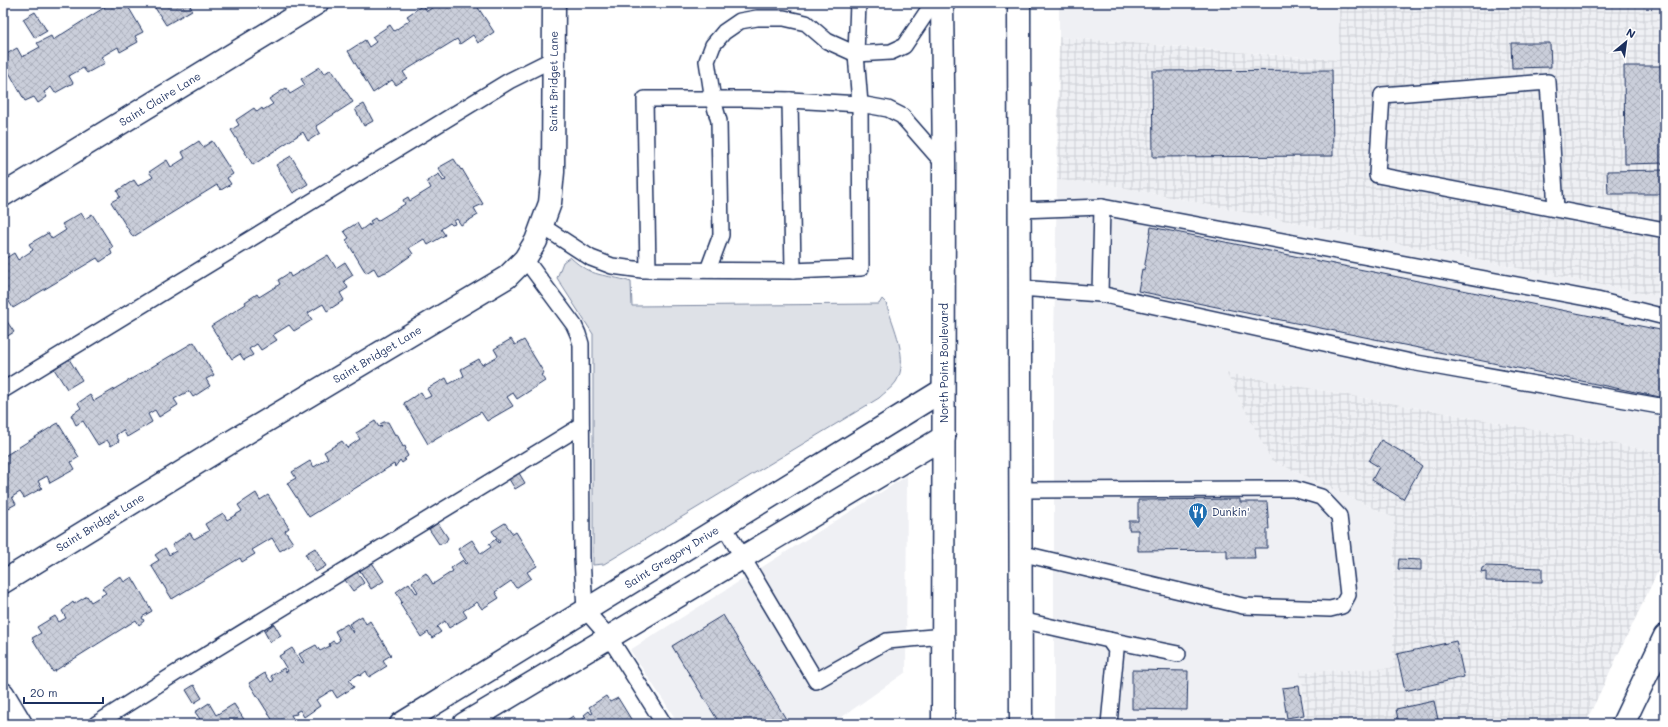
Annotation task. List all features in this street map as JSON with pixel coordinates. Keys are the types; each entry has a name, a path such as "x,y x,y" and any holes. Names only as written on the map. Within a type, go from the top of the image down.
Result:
{"street":[{"name":"Saint Claire Lane","path":"3,194 317,3"},
{"name":"Saint Bridget Lane","path":"3,582 236,439 506,277 525,259 542,226 550,203 552,187 554,3"},
{"name":"North Point Boulevard","path":"942,3 944,164 943,724"},
{"path":"1019,3 1021,724"},
{"name":"Saint Gregory Drive","path":"401,724 943,390"},
{"path":"464,724 944,437"},
{"path":"1623,724 1665,636"},
{"path":"3,694 21,724"}],"lane":[{"path":"542,226 591,258 612,266 648,270 793,271 861,268 860,104 856,54 858,3"},
{"path":"708,270 721,235 719,121 713,100 707,61 713,46 724,32 740,21 757,18 784,18 806,23 827,41 856,54 891,52 904,46 933,3"},
{"path":"3,390 509,82 554,58"},
{"path":"1556,209 1548,82 1382,96 1377,175 1665,230"},
{"path":"648,270 645,99 790,100 860,104 888,109 902,116 944,164"},
{"path":"790,100 793,271"},
{"path":"1100,294 1102,207"},
{"path":"1020,210 1102,207 1597,300 1665,317"},
{"path":"525,259 578,334 581,344 582,558 585,610 610,637 664,724"},
{"path":"1020,288 1100,294 1411,362 1665,407"},
{"path":"96,724 183,668 581,426"},
{"path":"1020,490 1294,489 1321,497 1339,516 1348,595 1342,606 1330,609 1243,606 1020,553"},
{"path":"724,526 816,681 887,641 944,636"},
{"path":"1021,620 1178,654"},
{"path":"1109,640 1116,650 1109,724"}],"shaded area":[{"path":"1059,3 1339,3 1340,60 1059,37"},
{"path":"1339,3 1665,3 1665,298 1106,184 1057,180 1059,37 1339,60"},
{"path":"1057,180 1106,184 1665,298 1665,453 1226,373 1271,460 1394,518 1393,668 1300,672 1307,724 1054,724 1054,342"},
{"path":"570,257 585,269 592,272 631,282 632,306 879,304 882,299 886,303 899,343 901,353 900,373 896,382 879,398 604,564 593,565 593,334 557,278 563,262"},
{"path":"1226,373 1665,453 1665,562 1659,569 1585,724 1307,724 1300,672 1393,668 1394,518 1271,460"},
{"path":"907,476 906,672 832,724 679,724 630,650"}],"building":[{"path":"105,3 126,3 143,32 135,36 138,42 120,52 118,47 101,57 105,63 87,73 83,68 69,76 73,83 55,93 51,87 44,92 47,97 38,103 34,97 25,101 6,67 8,66 3,56 17,48 22,57 40,47 37,43 51,36 53,40 105,7"},
{"path":"152,3 189,3 192,10 166,25"},
{"path":"440,3 475,3 494,32 478,43 473,35 460,44 457,39 403,72 407,78 396,85 392,80 373,93 348,51 365,40 369,47 376,42 372,37 390,25 394,31 410,20 407,16 423,5 427,11"},
{"path":"35,12 47,31 35,38 23,19"},
{"path":"1511,43 1550,43 1551,67 1512,68"},
{"path":"1624,66 1665,66 1665,163 1625,164"},
{"path":"320,67 324,74 331,69 353,102 316,126 320,133 308,141 303,132 253,165 231,130 239,125 236,120 254,108 257,112 262,108 263,110 273,104 269,99 286,88 290,94 305,85 301,79"},
{"path":"1332,70 1333,156 1153,157 1152,71"},
{"path":"364,104 373,121 364,126 355,109"},
{"path":"199,141 203,147 212,141 233,174 227,178 231,184 221,190 217,185 133,237 111,202 120,197 117,191 134,180 138,186 153,177 149,172 167,160 171,167 185,158 182,152"},
{"path":"291,156 308,184 293,193 276,165"},
{"path":"454,159 461,170 462,169 483,204 474,208 478,215 461,225 457,219 454,221 455,224 452,225 450,223 441,229 445,235 428,245 424,239 409,248 413,254 389,271 378,275 374,268 366,273 346,240 349,238 344,231 357,223 361,230 369,224 369,226 372,224 370,221 375,218 377,221 405,204 403,200 408,197 410,201 431,188 427,181 439,174 443,181 446,180 438,168"},
{"path":"1665,170 1665,194 1608,194 1607,171"},
{"path":"81,213 85,219 92,214 113,247 110,249 112,254 100,262 97,258 13,308 3,292 3,260 14,253 18,260 33,250 29,244 48,233 52,239 66,230 62,224"},
{"path":"1151,227 1665,331 1665,398 1138,291 1142,269 1144,270"},
{"path":"328,255 336,268 345,262 353,275 344,281 348,288 340,293 344,300 327,311 323,304 308,313 312,320 294,331 289,325 273,335 277,340 261,350 257,344 249,349 253,355 244,360 240,354 232,359 211,326 246,304 245,302 257,294 259,297 280,284 278,280 289,273 291,277"},
{"path":"6,320 14,332 3,339 3,322"},
{"path":"511,339 515,345 524,340 544,373 541,375 545,381 517,399 513,393 507,397 513,406 487,421 481,412 428,444 404,403 421,392 425,399 431,396 427,389 446,378 449,384 464,376 461,369 479,359 482,365 498,356 494,349"},
{"path":"194,342 214,375 206,379 210,386 193,397 189,391 174,399 178,405 159,417 155,410 148,414 152,422 127,437 123,430 116,435 119,441 111,446 107,440 98,445 83,421 76,425 71,415 81,408 78,403 90,395 94,401"},
{"path":"69,359 82,380 67,389 54,369"},
{"path":"375,421 379,427 382,426 380,424 388,422 395,435 397,434 403,447 405,446 408,456 404,459 406,460 402,463 400,460 395,467 394,464 309,517 287,483 296,478 292,472 310,461 314,467 328,458 324,452 342,441 347,448 360,439 356,433"},
{"path":"58,423 79,457 71,462 75,469 50,483 47,476 38,481 42,488 24,498 20,492 12,497 16,504 3,511 3,457"},
{"path":"1381,440 1416,460 1415,461 1422,466 1403,499 1372,480 1379,467 1369,461"},
{"path":"519,473 525,483 515,489 509,479"},
{"path":"256,493 260,500 268,495 289,528 285,531 293,543 280,551 272,538 252,550 255,554 242,562 240,558 172,599 151,565 159,560 155,555 165,548 169,555 176,551 172,545 190,533 194,539 209,531 205,524 223,513 227,520 242,511 238,505"},
{"name":"Dunkin'","path":"1240,499 1240,502 1267,502 1269,529 1267,529 1267,548 1254,548 1255,558 1227,558 1227,550 1138,551 1138,530 1129,530 1129,521 1138,521 1138,500"},
{"path":"438,523 448,538 445,543 439,544 429,529"},
{"path":"505,523 513,534 516,532 537,566 527,572 531,578 516,588 511,581 495,592 499,598 482,609 477,602 463,611 467,617 449,628 445,621 437,627 441,632 432,638 428,632 421,637 400,604 402,602 396,592 409,583 416,593 418,592 412,582 426,573 433,584 453,571 451,568 463,560 465,564 467,563 458,549 472,540 481,554 491,547 489,544 496,539 498,543 500,542 492,531"},
{"path":"315,548 326,566 316,572 305,554"},
{"path":"1399,559 1421,560 1421,570 1398,569"},
{"path":"371,561 384,581 371,589 359,569"},
{"path":"1486,566 1542,568 1542,582 1486,581 1486,572 1481,573 1482,568"},
{"path":"357,572 364,583 353,591 345,580"},
{"path":"120,576 124,582 132,577 152,611 142,617 144,621 139,625 136,620 53,672 32,638 41,633 37,627 55,616 59,622 66,618 62,611 73,602 74,604 87,596 91,602 106,593 102,588"},
{"path":"723,615 789,724 720,724 672,646"},
{"path":"362,616 366,624 370,621 391,655 383,660 387,666 369,677 366,671 360,676 359,674 349,680 354,687 337,698 332,690 316,700 320,706 304,717 300,710 296,712 297,714 291,715 295,722 292,724 286,724 283,720 279,723 280,724 275,724 249,683 265,673 271,682 274,680 271,676 284,668 286,672 288,671 279,656 292,648 302,663 304,662 299,654 316,645 320,651 330,646 329,644 333,641 336,643 340,640 335,631 347,624 353,633 354,632 349,624"},
{"path":"274,624 281,636 270,642 264,631"},
{"path":"1456,641 1464,677 1405,691 1397,654"},
{"path":"1132,670 1188,671 1187,710 1132,709"},
{"path":"194,685 202,698 194,703 186,690"},
{"path":"1299,686 1304,715 1287,718 1282,688"},
{"path":"606,696 610,702 618,698 634,724 561,724 573,716 577,723 586,717 584,715 589,711 591,714 593,713 589,707"},
{"path":"1434,701 1439,724 1399,724 1396,709"},
{"path":"209,703 216,715 234,704 247,724 199,724 202,722 195,712"}],"place":[{"name":"Dunkin'","path":"1198,529"}]}
